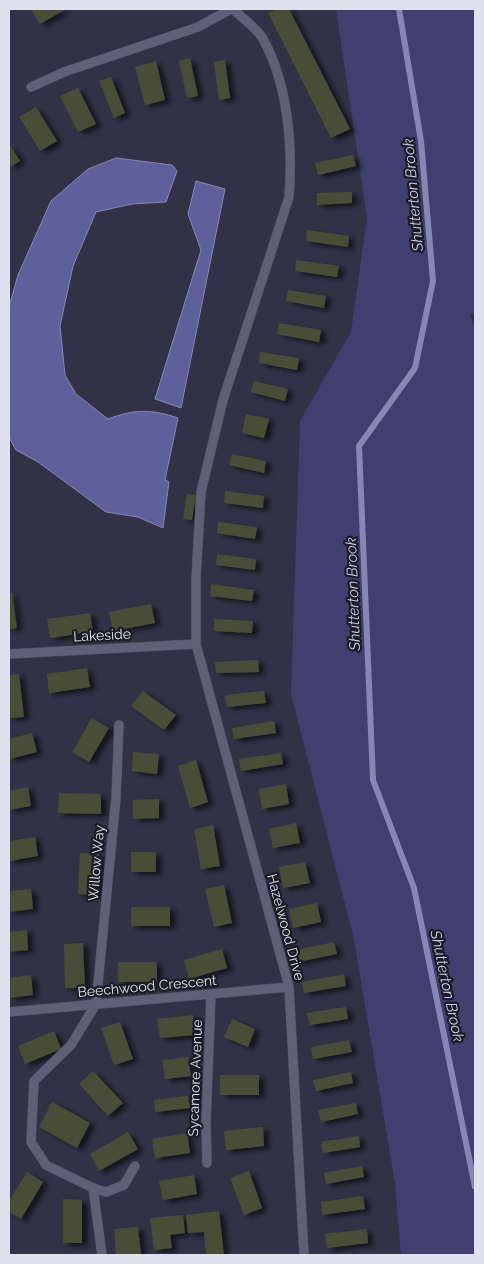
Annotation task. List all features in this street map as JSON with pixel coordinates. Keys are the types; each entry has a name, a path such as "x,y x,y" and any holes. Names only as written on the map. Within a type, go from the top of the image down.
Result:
{"lane":[{"path":"32,87 64,72 198,27 232,9"},
{"name":"Hazelwood Drive","path":"232,9 262,37 275,67 287,116 292,163 289,197 223,400 201,492 196,578 196,644 289,987 304,1255"},
{"name":"Lakeside","path":"9,654 196,644"},
{"name":"Willow Way","path":"96,1004 116,798 119,724"},
{"name":"Beechwood Crescent","path":"9,1012 289,987"},
{"name":"Sycamore Avenue","path":"207,1164 206,1122 211,994"},
{"path":"96,1004 71,1045 34,1081 31,1142 46,1165 93,1188 106,1192 124,1185 135,1166"},
{"path":"93,1188 102,1255"}],"shaded area":[{"path":"336,9 475,9 475,312 470,315 475,330 475,1255 401,1255 395,1183 354,939 291,694 300,421 351,332 367,218"}],"water":[{"path":"116,158 172,165 177,171 166,202 132,204 96,212 73,266 60,326 65,375 76,394 108,419 126,413 143,411 178,418 165,480 169,482 163,528 138,517 106,512 38,462 16,450 9,437 9,307 18,275 51,201 88,169"},
{"path":"196,181 225,189 181,408 155,399 201,250 188,214"}],"building":[{"path":"31,9 66,9 40,24"},
{"path":"277,9 289,9 350,129 331,138 268,13"},
{"path":"190,58 198,96 187,98 179,61"},
{"path":"225,60 230,98 219,100 214,62"},
{"path":"156,61 165,100 145,105 135,67"},
{"path":"111,77 125,113 114,118 99,81"},
{"path":"78,88 96,124 78,132 60,96"},
{"path":"36,107 57,141 40,151 19,117"},
{"path":"9,144 20,161 10,167 9,166"},
{"path":"353,155 356,166 318,175 315,163"},
{"path":"352,192 352,203 317,205 317,193"},
{"path":"307,230 349,236 348,247 306,241"},
{"path":"296,260 339,266 337,277 295,271"},
{"path":"288,290 326,296 324,308 286,301"},
{"path":"279,323 321,330 319,342 277,334"},
{"path":"260,352 299,358 297,370 259,363"},
{"path":"254,381 288,389 285,401 251,392"},
{"path":"246,414 269,419 264,438 242,433"},
{"path":"232,454 266,461 264,473 229,465"},
{"path":"225,491 264,496 263,508 224,503"},
{"path":"187,494 196,495 192,520 183,519"},
{"path":"218,522 257,527 255,539 217,533"},
{"path":"217,554 256,559 255,570 216,565"},
{"path":"211,584 254,590 252,601 210,596"},
{"path":"9,593 12,593 17,628 9,629"},
{"path":"151,604 155,623 113,631 109,612"},
{"path":"90,613 93,632 50,638 47,619"},
{"path":"214,619 253,621 252,633 214,631"},
{"path":"258,660 259,672 216,673 215,662"},
{"path":"87,668 90,687 49,693 47,674"},
{"path":"19,674 24,717 9,718 9,675"},
{"path":"143,691 176,715 164,730 131,706"},
{"path":"264,691 266,703 227,707 225,695"},
{"path":"92,718 109,728 89,762 72,752"},
{"path":"274,721 276,733 234,739 232,728"},
{"path":"32,733 37,752 9,759 9,739"},
{"path":"133,752 159,754 157,774 132,771"},
{"path":"281,753 283,764 241,771 239,759"},
{"path":"196,760 208,802 190,808 178,766"},
{"path":"286,784 289,804 262,809 259,789"},
{"path":"28,787 31,806 9,810 9,791"},
{"path":"59,793 101,794 101,814 58,813"},
{"path":"159,799 159,818 133,819 133,800"},
{"path":"296,823 300,843 273,848 269,829"},
{"path":"213,825 220,866 201,869 194,829"},
{"path":"35,837 38,856 9,861 9,841"},
{"path":"131,852 156,852 156,872 131,872"},
{"path":"80,853 99,854 97,895 78,894"},
{"path":"305,862 310,883 283,888 279,867"},
{"path":"224,885 232,923 214,927 205,889"},
{"path":"31,889 33,909 9,912 9,891"},
{"path":"317,903 321,922 293,928 289,909"},
{"path":"131,907 170,907 170,926 131,926"},
{"path":"27,930 28,950 9,952 9,932"},
{"path":"334,942 337,954 298,962 296,950"},
{"path":"83,943 85,988 65,988 64,944"},
{"path":"222,949 227,968 189,979 184,960"},
{"path":"118,962 157,962 157,982 118,982"},
{"path":"344,974 346,986 304,993 302,982"},
{"path":"31,975 33,995 9,998 9,978"},
{"path":"346,1007 348,1019 310,1025 307,1013"},
{"path":"193,1015 195,1035 160,1038 157,1019"},
{"path":"232,1019 255,1029 248,1047 224,1037"},
{"path":"120,1022 133,1059 114,1065 101,1028"},
{"path":"54,1031 61,1049 25,1064 18,1046"},
{"path":"349,1040 352,1052 313,1059 311,1047"},
{"path":"188,1057 191,1076 165,1079 162,1060"},
{"path":"93,1071 123,1103 108,1116 79,1084"},
{"path":"351,1072 353,1083 316,1091 313,1080"},
{"path":"220,1075 259,1075 259,1095 220,1095"},
{"path":"188,1096 190,1108 155,1112 154,1100"},
{"path":"52,1102 90,1123 77,1148 39,1127"},
{"path":"356,1103 358,1114 321,1122 318,1110"},
{"path":"263,1127 264,1146 226,1150 224,1131"},
{"path":"128,1132 138,1149 99,1171 90,1154"},
{"path":"187,1133 190,1153 155,1158 152,1139"},
{"path":"359,1136 360,1147 323,1153 321,1142"},
{"path":"362,1166 364,1177 326,1184 324,1173"},
{"path":"249,1171 262,1208 244,1215 230,1178"},
{"path":"27,1172 43,1182 21,1219 9,1212 9,1201"},
{"path":"194,1175 197,1194 163,1200 159,1181"},
{"path":"363,1196 365,1209 322,1215 321,1202"},
{"path":"63,1199 82,1200 82,1243 63,1243"},
{"path":"219,1211 224,1255 206,1255 204,1232 188,1233 186,1215"},
{"path":"183,1215 185,1233 170,1235 172,1248 154,1250 150,1218"},
{"path":"138,1227 141,1255 116,1255 114,1229"},
{"path":"367,1229 368,1243 327,1248 325,1234"}],"waterway":[{"name":"Shutterton Brook","path":"399,9 421,141 433,281 415,368 359,446 373,780 414,888 475,1187"}]}
